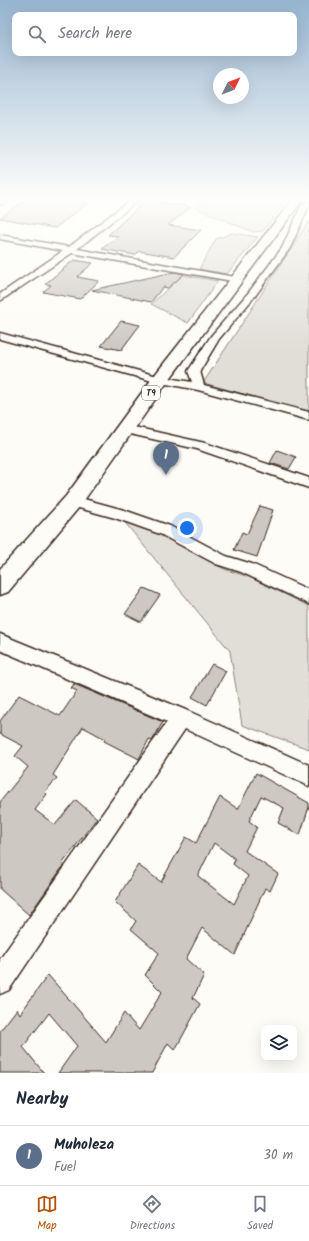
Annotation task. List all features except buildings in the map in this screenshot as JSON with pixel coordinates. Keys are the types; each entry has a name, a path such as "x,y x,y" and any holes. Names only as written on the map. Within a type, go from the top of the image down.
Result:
{"highway":[{"name":"T9","path":"0,585 73,501 160,380 259,249"}],"street":[{"path":"60,249 235,280"},
{"path":"0,298 71,249"},
{"path":"199,387 194,371 215,338 252,294 285,249"},
{"path":"0,336 160,380 199,387 309,416"},
{"path":"125,429 200,446 309,484"},
{"path":"73,501 119,514 165,530 221,560 246,568 309,597"},
{"path":"0,642 181,718 309,776"},
{"path":"0,981 181,718"}],"shaded area":[{"path":"210,249 248,249 227,274 199,269"},
{"path":"291,249 309,249 309,412 203,383"},
{"path":"183,275 218,281 188,323 151,304"},
{"path":"122,519 182,542 202,557 224,569 249,577 309,606 309,749 242,725 230,651"}],"place":[{"name":"Muholeza","path":"166,475"}]}
